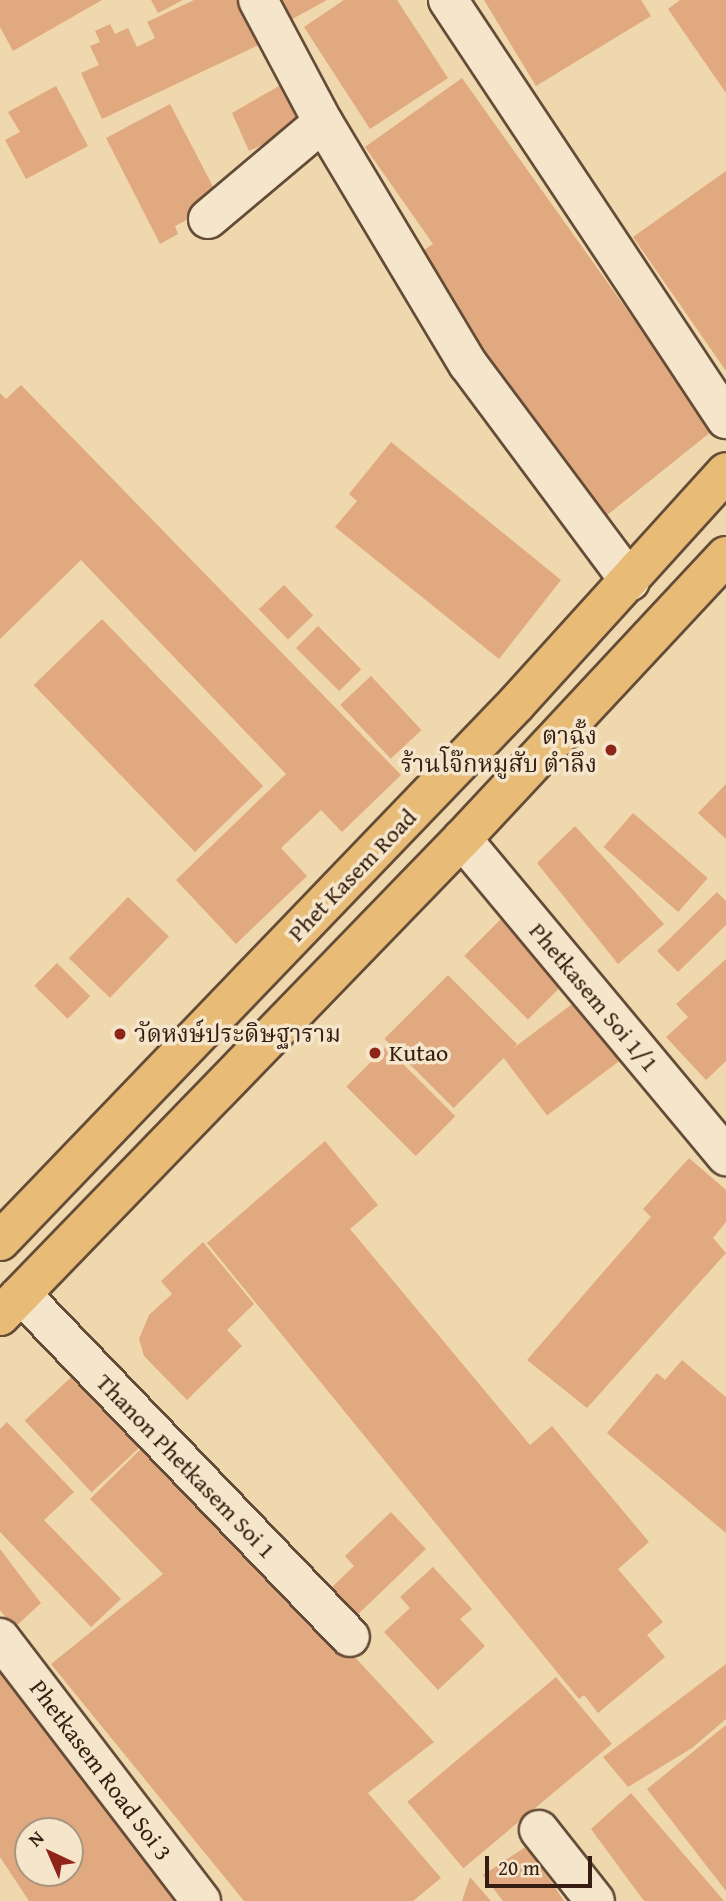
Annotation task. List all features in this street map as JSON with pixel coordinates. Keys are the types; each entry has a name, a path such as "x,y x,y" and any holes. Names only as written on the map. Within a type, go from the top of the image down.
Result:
{"main road":[{"name":"Phet Kasem Road","path":"0,1241 516,704 726,472"},
{"path":"11,1305 462,839 726,556"},
{"path":"516,704 553,739"}],"street":[{"path":"258,0 323,122 468,363 630,581"},
{"path":"448,0 726,419"},
{"path":"208,219 323,122"},
{"name":"Phetkasem Soi 1/1","path":"462,839 726,1156"},
{"name":"Thanon Phetkasem Soi 1","path":"11,1305 351,1637"},
{"name":"Phetkasem Road Soi 3","path":"0,1638 201,1901"},
{"path":"539,1830 595,1901"}],"building":[{"path":"0,0 102,0 13,51 0,27"},
{"path":"151,0 183,0 158,13"},
{"path":"194,0 248,0 267,41 102,119 81,73 99,65 90,46 100,42 95,31 110,24 115,34 128,28 137,47 155,38 147,22"},
{"path":"272,0 327,0 285,23"},
{"path":"344,0 397,0 448,78 370,129 304,27"},
{"path":"484,0 641,0 651,16 536,86"},
{"path":"680,0 726,0 726,93 668,9"},
{"path":"462,78 664,362 717,427 601,520 413,257 433,244 365,147"},
{"path":"286,82 307,124 249,151 232,113"},
{"path":"56,86 88,146 26,179 5,140 20,132 8,112"},
{"path":"170,104 221,202 175,226 178,234 160,244 106,138"},
{"path":"726,171 726,371 633,237"},
{"path":"21,385 401,775 342,832 321,810 281,848 307,876 236,944 176,880 286,774 81,560 0,639 0,393 6,399"},
{"path":"391,442 561,580 499,659 335,527 357,501 349,494"},
{"path":"284,585 313,615 288,640 259,609"},
{"path":"102,619 263,786 195,852 34,685"},
{"path":"318,626 361,669 339,691 296,648"},
{"path":"371,676 421,730 391,759 340,705"},
{"path":"726,784 726,839 698,813"},
{"path":"633,813 708,878 678,912 603,847"},
{"path":"575,826 664,924 618,964 537,863"},
{"path":"717,892 726,901 726,925 678,972 657,951"},
{"path":"128,897 169,937 110,998 69,958"},
{"path":"501,919 565,983 528,1019 464,956"},
{"path":"726,959 726,1061 706,1080 666,1037 688,1017 676,1004"},
{"path":"57,963 90,996 68,1019 34,986"},
{"path":"448,975 517,1044 454,1108 384,1039"},
{"path":"584,995 629,1054 547,1115 503,1056"},
{"path":"386,1047 455,1116 416,1156 346,1087"},
{"path":"325,1141 378,1205 350,1229 530,1445 552,1426 649,1542 618,1569 663,1622 647,1635 665,1657 598,1713 584,1695 579,1699 207,1243"},
{"path":"689,1158 726,1190 726,1222 713,1238 726,1253 587,1408 527,1360 651,1217 643,1209"},
{"path":"203,1242 254,1304 227,1330 242,1346 187,1400 144,1356 139,1339 149,1315 172,1294 161,1281"},
{"path":"682,1360 726,1397 726,1533 607,1433 657,1373 665,1380"},
{"path":"81,1368 148,1440 92,1492 25,1421"},
{"path":"7,1422 74,1492 44,1520 121,1599 91,1627 0,1532 0,1429"},
{"path":"151,1439 434,1742 368,1793 441,1878 413,1901 244,1901 51,1664 163,1574 90,1499"},
{"path":"391,1512 426,1549 352,1620 327,1592 354,1566 345,1556"},
{"path":"0,1549 41,1603 14,1628 0,1610"},
{"path":"433,1567 472,1609 460,1619 485,1646 438,1690 384,1632 410,1608 400,1597"},
{"path":"0,1662 186,1901 29,1901 20,1887 84,1887 84,1817 14,1817 14,1878 0,1857"},
{"path":"726,1664 726,1719 692,1748 628,1787 603,1757"},
{"path":"556,1677 612,1744 463,1868 407,1802"},
{"path":"726,1725 726,1891 647,1789"},
{"path":"631,1793 724,1901 644,1901 591,1829"},
{"path":"527,1846 564,1901 503,1901 483,1875"},
{"path":"470,1877 491,1901 462,1901"}],"place":[{"name":"ตาฉั้ง ร้านโจ๊กหมูสับ ตำลึง","path":"611,750"},
{"name":"วัดหงษ์ประดิษฐาราม","path":"120,1034"},
{"name":"Kutao","path":"375,1053"}]}
